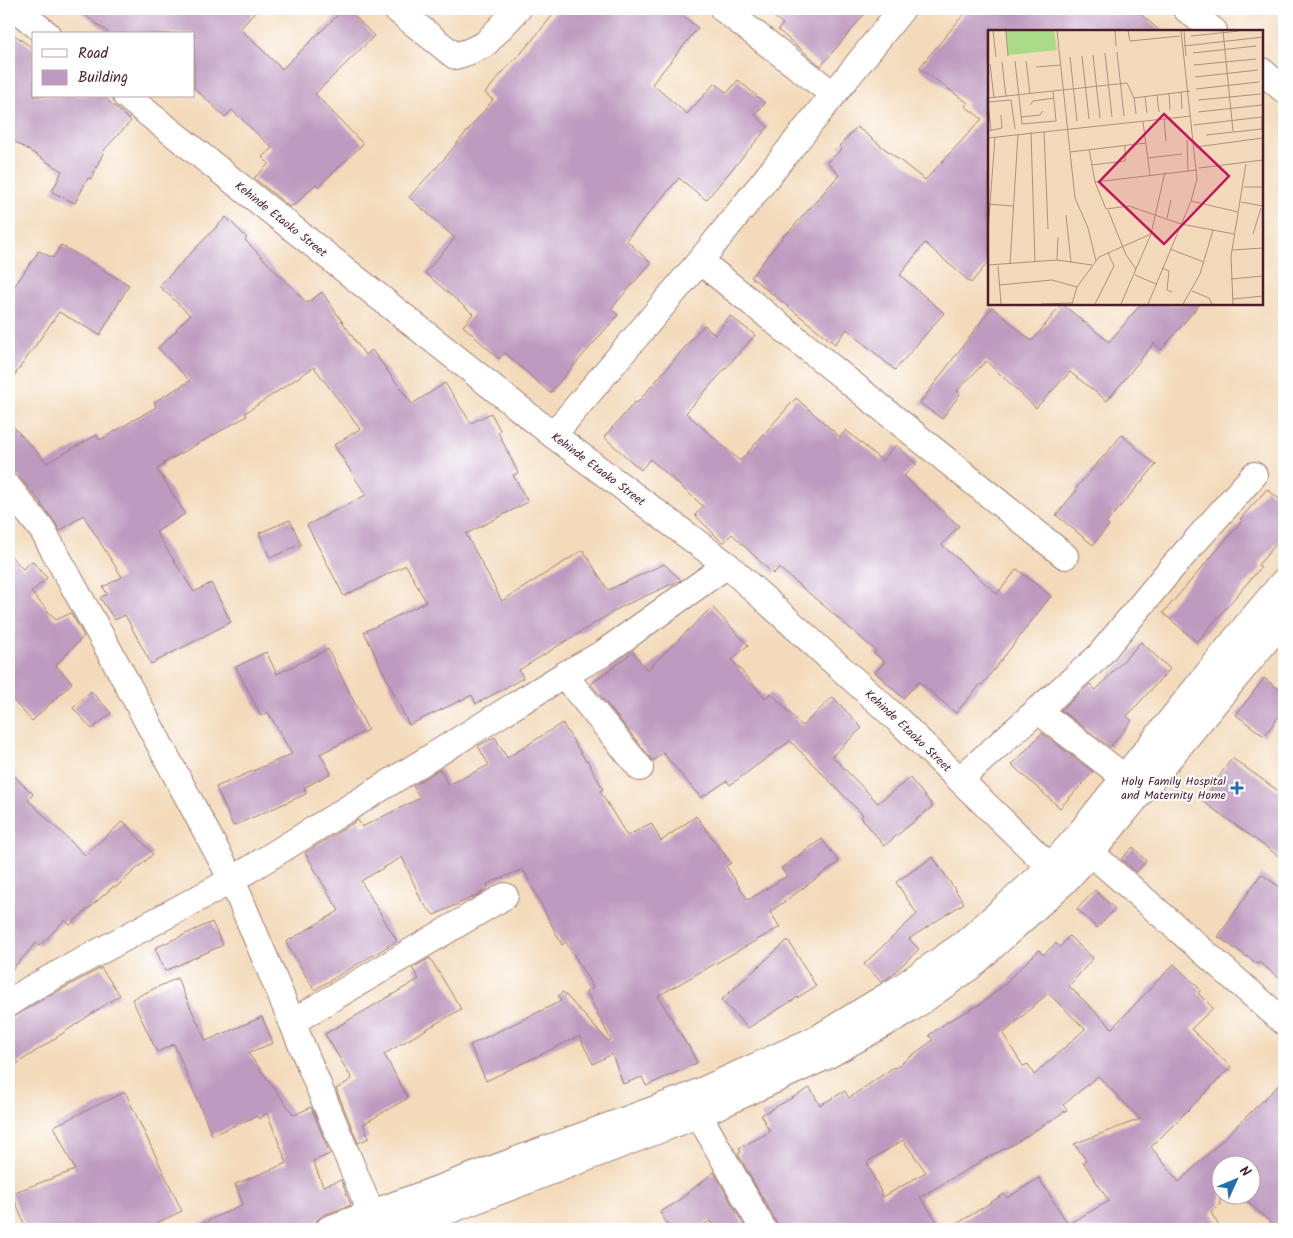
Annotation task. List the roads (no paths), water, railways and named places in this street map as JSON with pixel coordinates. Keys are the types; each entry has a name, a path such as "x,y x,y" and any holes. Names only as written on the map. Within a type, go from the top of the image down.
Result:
{"street":[{"path":"16,9 45,32"},
{"path":"396,9 455,56 484,44 518,9"},
{"path":"723,9 833,94"},
{"path":"553,435 700,261 902,9"},
{"path":"1186,9 1213,30"},
{"path":"1263,72 1284,90"},
{"name":"Kehinde Etaoko Street","path":"129,98 553,435 727,565 898,720 1050,867"},
{"path":"700,261 1065,556"},
{"path":"960,780 1098,657 1170,570 1254,475"},
{"path":"9,488 43,531 232,880 377,1221"},
{"path":"9,1003 32,988 232,880 564,675 602,654 727,565"},
{"path":"401,1229 693,1106 818,1038 900,988 965,944 1050,867 1075,839 1133,784 1228,668 1284,580"},
{"path":"1228,668 1279,636"},
{"path":"564,675 640,768"},
{"path":"1038,710 1133,784"},
{"path":"329,1229 377,1221 825,1057 909,1010 970,967 1065,881 1091,853 1133,784"},
{"path":"1091,853 1284,1022"},
{"path":"292,1022 505,896"},
{"path":"693,1106 763,1229"}],"place":[{"name":"Holy Family Hospital and Maternity Home","path":"1237,788"}]}
